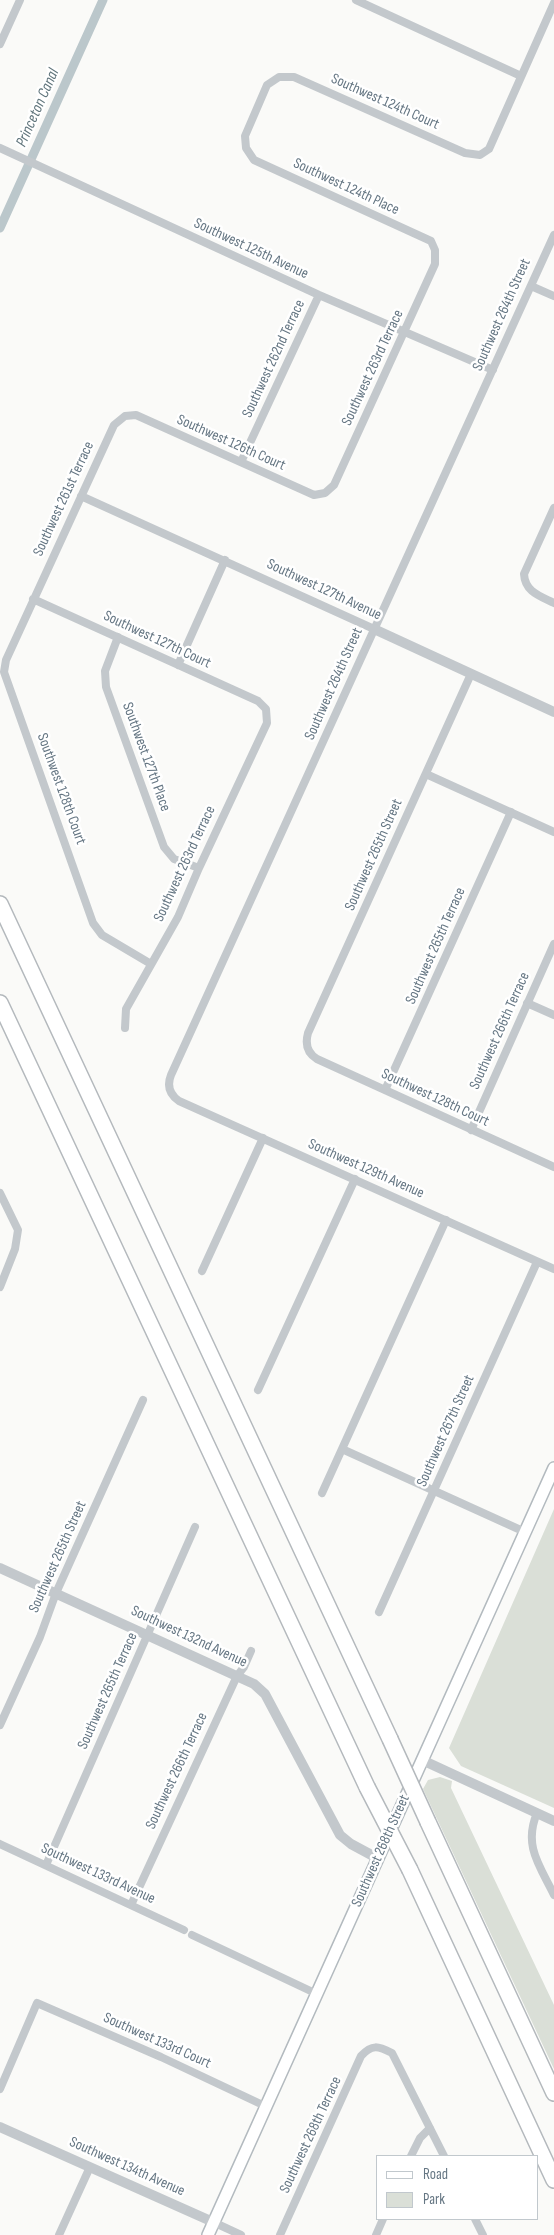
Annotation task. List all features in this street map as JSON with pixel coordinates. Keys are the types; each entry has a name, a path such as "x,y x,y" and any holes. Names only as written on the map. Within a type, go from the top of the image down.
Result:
{"highway":[{"path":"0,904 554,2093"},
{"path":"0,1003 367,1787 410,1870 554,2180"}],"main road":[{"name":"Southwest 268th Street","path":"208,2235 554,1468"}],"street":[{"path":"0,44 20,0"},
{"path":"356,0 521,76 554,3"},
{"name":"Southwest 124th Court","path":"246,148 244,136 267,85 279,76 294,77 465,153 480,155 489,149 521,76"},
{"name":"Southwest 125th Avenue","path":"0,148 319,295 493,370"},
{"name":"Southwest 124th Place","path":"246,148 254,160 431,241 436,250"},
{"name":"Southwest 264th Street","path":"170,1090 170,1074 554,235"},
{"name":"Southwest 263rd Terrace","path":"325,493 334,485 405,332 435,264 436,250"},
{"path":"531,286 554,296"},
{"name":"Southwest 262nd Terrace","path":"241,462 319,295"},
{"name":"Southwest 126th Court","path":"126,416 136,415 314,495 325,493"},
{"name":"Southwest 261st Terrace","path":"33,598 114,425 126,416"},
{"name":"Southwest 127th Avenue","path":"81,496 225,560 554,712"},
{"path":"554,508 524,574 528,587 532,592 554,603"},
{"path":"178,665 225,560"},
{"name":"Southwest 127th Court","path":"33,598 258,701 266,710"},
{"name":"Southwest 128th Court","path":"33,598 6,660 4,672 93,923 102,935 151,964"},
{"name":"Southwest 127th Place","path":"118,637 105,671 106,687 164,847 174,859 199,868"},
{"name":"Southwest 265th Street","path":"308,1049 308,1033 471,674"},
{"name":"Southwest 263rd Terrace","path":"125,1028 126,1009 178,917 267,723 266,710"},
{"path":"426,774 554,832"},
{"name":"Southwest 265th Terrace","path":"385,1090 511,812"},
{"name":"Southwest 266th Terrace","path":"471,1130 554,944"},
{"path":"527,1003 554,1015"},
{"name":"Southwest 128th Court","path":"308,1049 317,1059 554,1167"},
{"name":"Southwest 129th Avenue","path":"170,1090 179,1101 554,1269"},
{"path":"202,1272 263,1138"},
{"path":"258,1390 354,1179"},
{"path":"0,1193 18,1230 15,1249 0,1287"},
{"path":"322,1493 446,1220"},
{"name":"Southwest 267th Street","path":"379,1612 538,1262"},
{"name":"Southwest 265th Street","path":"0,1725 40,1637 56,1593 143,1400"},
{"path":"342,1449 525,1532"},
{"name":"Southwest 265th Terrace","path":"46,1865 195,1527"},
{"name":"Southwest 132nd Avenue","path":"0,1568 254,1684 265,1694 340,1835 351,1844 377,1858"},
{"name":"Southwest 266th Terrace","path":"131,1905 236,1676 244,1667 251,1651"},
{"path":"422,1760 554,1821"},
{"path":"537,1813 531,1829 532,1846 554,1896"},
{"name":"Southwest 133rd Avenue","path":"0,1844 184,1930"},
{"path":"192,1935 316,1994"},
{"name":"Southwest 133rd Court","path":"0,2090 37,2004 160,2057 265,2106"},
{"name":"Southwest 268th Terrace","path":"280,2235 362,2056 369,2048 377,2046 392,2053 430,2128"},
{"path":"412,2155 420,2138 430,2128 444,2155"},
{"name":"Southwest 134th Avenue","path":"1,2131 90,2167 241,2235"},
{"path":"59,2235 90,2167"},
{"path":"376,2235 383,2220"},
{"path":"475,2220 482,2234"}],"green space":[{"path":"554,1509 554,1808 461,1766 449,1748"},
{"path":"440,1777 452,1781 451,1788 554,2005 554,2069 423,1789 428,1780"}],"waterway":[{"name":"Princeton Canal","path":"0,228 103,0"}]}
